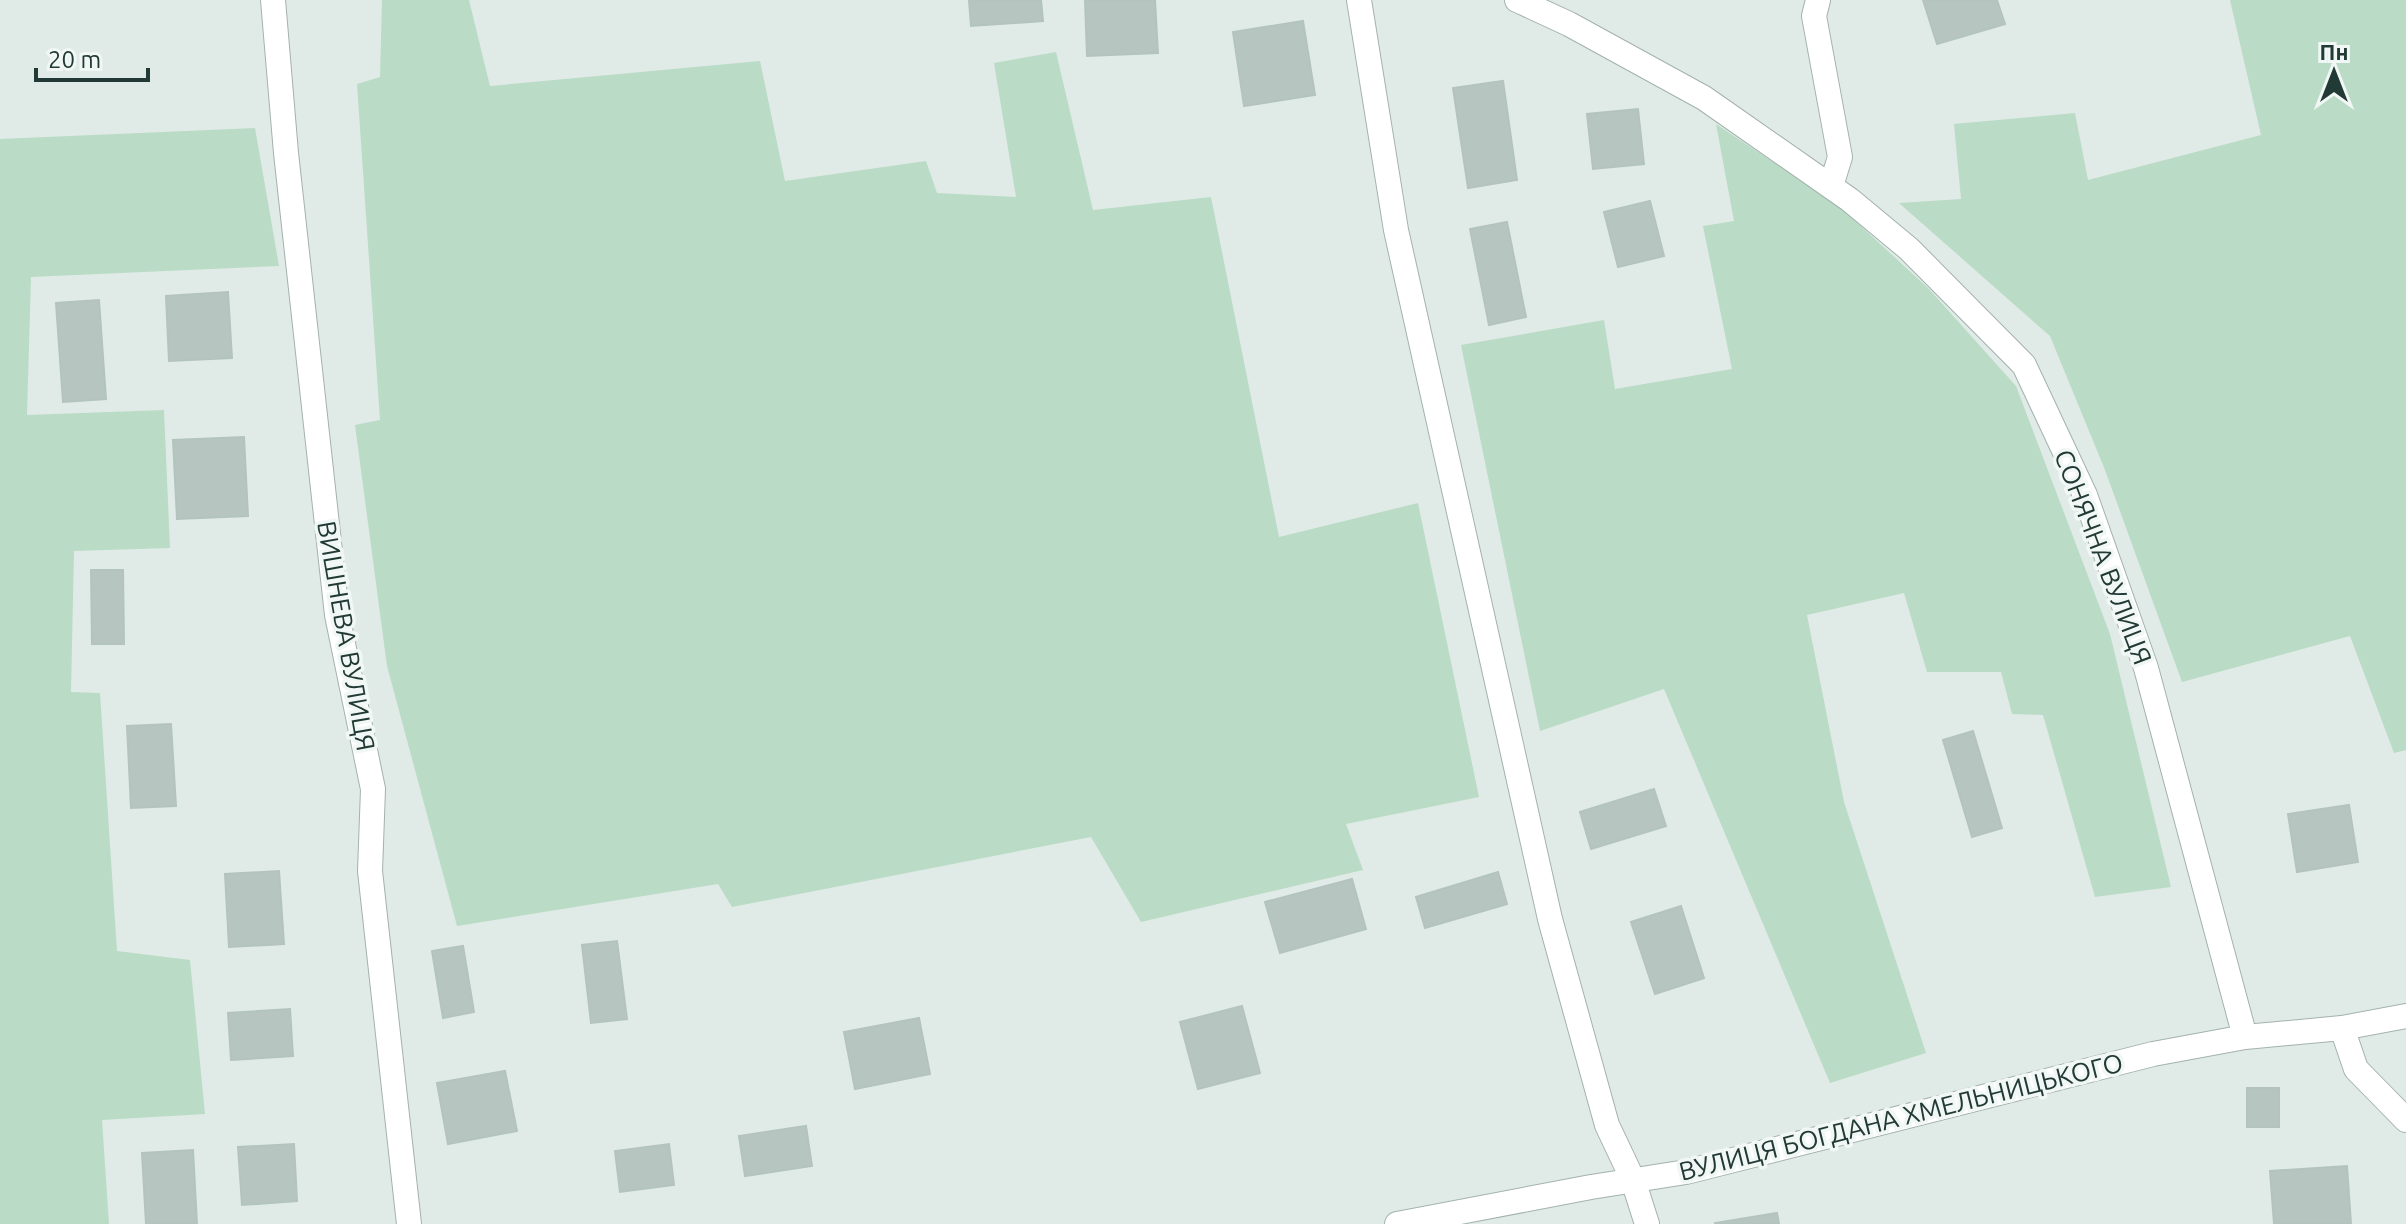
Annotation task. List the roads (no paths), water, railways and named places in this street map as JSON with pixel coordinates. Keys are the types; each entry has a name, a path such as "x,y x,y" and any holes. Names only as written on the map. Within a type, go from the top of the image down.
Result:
{"street":[{"name":"ВИШНЕВА ВУЛИЦЯ","path":"273,0 288,168 337,615 373,789 370,871 409,1224"},
{"path":"1359,0 1396,230 1550,919 1607,1125 1633,1180 1647,1224"},
{"name":"СОНЯЧНА ВУЛИЦЯ","path":"1517,0 1569,24 1704,98 1831,186 1909,249 2024,365 2085,495 2146,668 2245,1037"},
{"path":"1818,0 1814,16 1840,157 1831,186"},
{"name":"ВУЛИЦЯ БОГДАНА ХМЕЛЬНИЦЬКОГО","path":"1397,1224 1686,1172 2153,1054 2245,1037 2342,1028 2406,1016"},
{"path":"2342,1028 2356,1069 2406,1120"}]}
